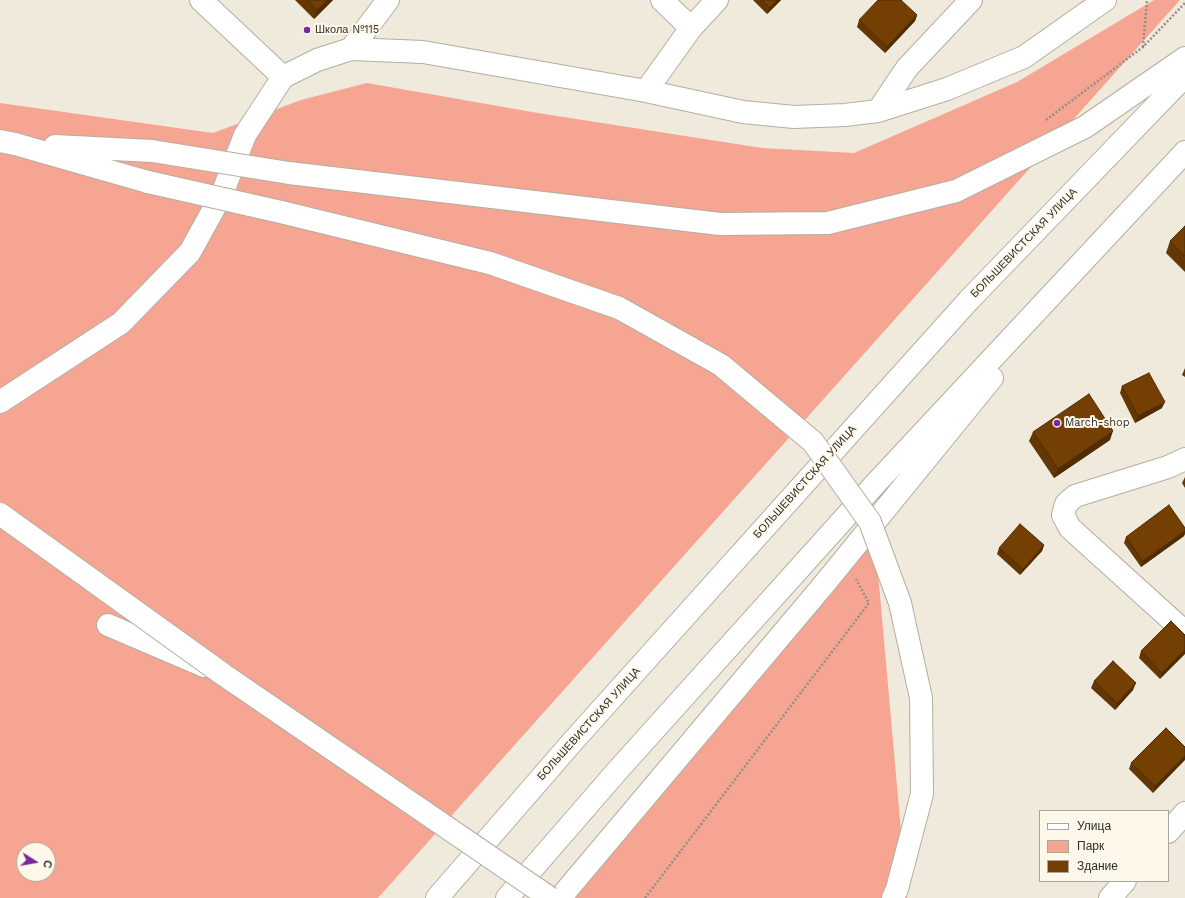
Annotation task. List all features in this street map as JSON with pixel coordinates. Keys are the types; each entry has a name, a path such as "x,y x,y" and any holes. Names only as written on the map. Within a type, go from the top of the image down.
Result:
{"main road":[{"path":"201,0 283,77"},
{"path":"351,49 388,0"},
{"path":"662,0 691,28"},
{"path":"646,91 691,28 717,0"},
{"path":"878,111 907,68 971,0"},
{"path":"0,402 120,323 190,252 222,194 245,135 283,77 317,60 351,49 424,52 646,91 743,112 794,116 845,115 878,111 947,89 1024,57 1105,0"},
{"path":"8,143 152,151 289,174 720,224 828,223 956,191 1085,127 1185,58"},
{"name":"БОЛЬШЕВИСТСКАЯ УЛИЦА","path":"437,898 574,740 969,300 1185,76"},
{"path":"8,143 148,182 281,212 490,263 619,308 722,365 813,442 870,522 900,603 921,698 922,794 893,898"},
{"path":"507,898 623,764 877,482 1185,152"},
{"path":"560,898 826,582 1117,225"},
{"path":"1185,459 1168,467 1076,496 1066,504 1063,515 1070,528 1185,632"},
{"path":"0,514 224,675 550,898"},
{"path":"108,625 224,675"},
{"path":"1169,831 1185,813"},
{"path":"1110,898 1124,882"}],"path":[{"path":"1143,47 1147,0"},
{"path":"1042,123 1143,47 1185,3"},
{"path":"645,898 869,602 855,577"}],"green space":[{"path":"1154,0 1180,0 378,898 0,898 0,103 213,133 301,100 367,83 538,113 762,148 854,153 1017,82"},
{"path":"874,528 907,898 548,898"}],"building":[{"path":"308,0 327,0 317,10"},
{"path":"762,0 777,0 770,8"},
{"path":"878,0 901,0 917,15 887,47 859,20"},
{"path":"1185,226 1185,256 1170,241"},
{"path":"1149,373 1165,402 1138,416 1122,386"},
{"path":"1089,394 1113,431 1058,469 1033,432"},
{"path":"1169,505 1185,528 1185,531 1143,561 1126,537"},
{"path":"1020,524 1044,545 1023,569 999,548"},
{"path":"1171,621 1185,635 1185,650 1162,673 1141,651"},
{"path":"1113,661 1136,683 1117,703 1094,681"},
{"path":"1166,728 1185,747 1185,756 1155,786 1131,763"}],"place":[{"name":"Школа №115","path":"307,30"},
{"name":"March-shop","path":"1057,423"}]}
